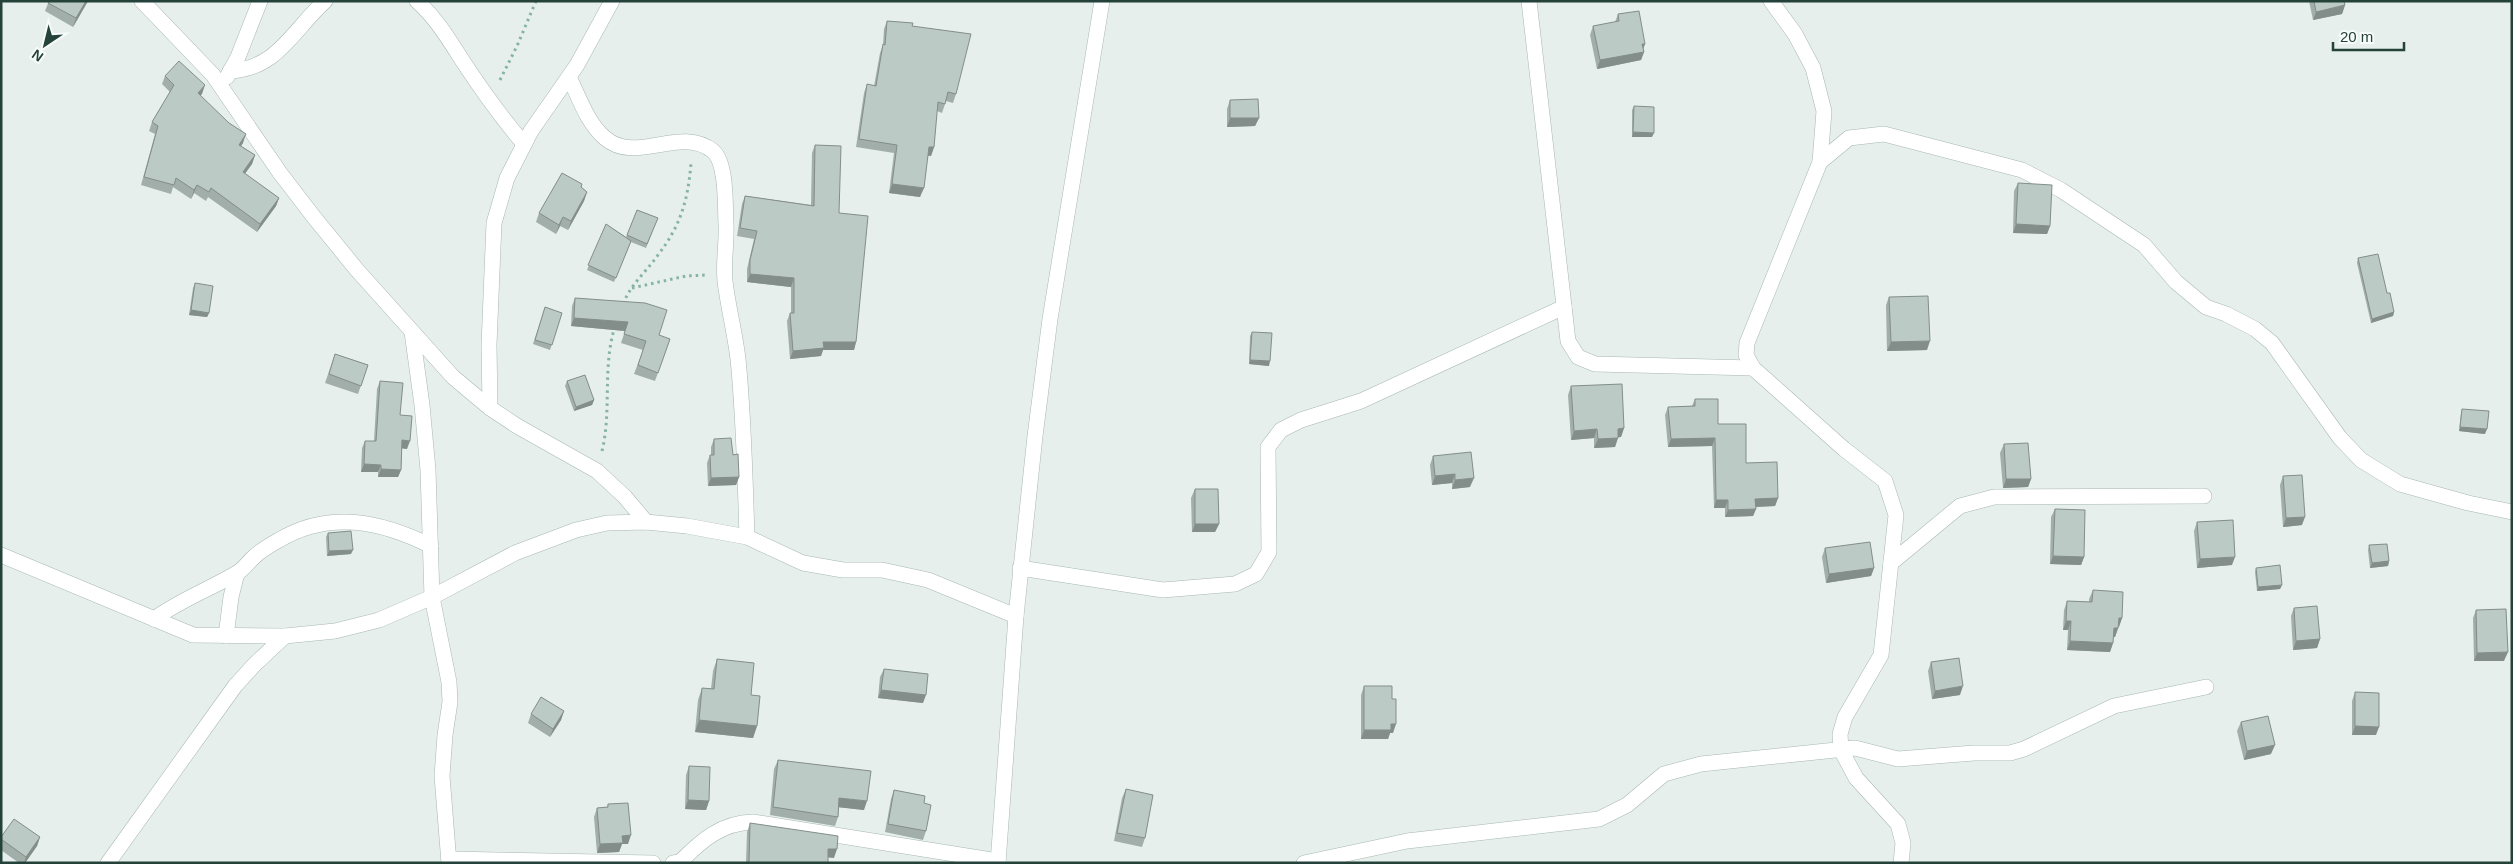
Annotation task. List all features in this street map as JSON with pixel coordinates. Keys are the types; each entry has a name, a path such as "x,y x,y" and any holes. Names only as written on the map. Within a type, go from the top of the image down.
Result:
{"street":[{"path":"142,1 188,48 221,87 280,173 307,208 412,332 453,377 490,408 597,472 625,497 646,522"},
{"path":"221,87 230,71 260,1"},
{"path":"230,71 252,69 276,54 294,32 325,1"},
{"path":"417,1 430,12 487,97 524,144"},
{"path":"490,408 489,345 494,223 507,178 524,144 569,76 612,1"},
{"path":"673,863 680,862 724,827 735,823 753,822 998,862 1020,568 1050,319 1102,1"},
{"path":"1529,1 1568,341 1578,357 1595,364 1752,368"},
{"path":"1771,1 1796,34 1813,68 1824,111 1820,162 1747,343 1746,356 1752,368 1844,449 1885,481 1896,515 1881,655 1845,717 1840,734 1841,750 1856,778 1898,824 1903,843 1901,863"},
{"path":"569,76 590,122 610,142 644,148 669,142 690,140 715,153 720,164 724,186 725,276 738,358 745,464 747,537"},
{"path":"1820,162 1849,138 1884,134 2022,170 2038,178 2061,190 2144,245 2176,282 2206,307 2226,314 2255,329 2272,343 2340,438 2361,460 2400,484 2468,503 2512,512"},
{"path":"1020,568 1163,590 1235,584 1256,574 1269,552 1268,447 1281,430 1301,420 1361,401 1564,307"},
{"path":"412,332 422,405 431,546 432,597 449,682 450,702 442,776 450,861 653,863"},
{"path":"1891,563 1960,506 1994,496 2204,496"},
{"path":"1,555 193,635 284,636 335,632 379,620 432,597 515,553 576,530 607,523 646,522 687,526 747,537 803,562 843,570 882,570 928,580 1016,616"},
{"path":"154,619 180,602 237,573 254,556 299,529 323,523 376,524 431,546"},
{"path":"226,636 230,604 237,573"},
{"path":"108,863 235,686 284,636"},
{"path":"1304,863 1407,841 1599,819 1627,805 1664,774 1679,768 1701,764 1855,748 1898,759 1974,753 2010,753 2024,749 2114,706 2206,687"}],"path":[{"path":"487,97 505,73 536,1"},
{"path":"622,306 631,288 657,256 680,220 688,193 690,140"},
{"path":"631,288 686,276 725,276"},
{"path":"597,472 603,447 608,347 616,321"}],"building":[{"path":"49,1 86,1 76,18 48,3"},
{"path":"2314,1 2344,1 2345,5 2316,12"},
{"path":"1639,11 1645,44 1642,44 1644,52 1600,60 1593,26 1619,21 1618,14"},
{"path":"887,21 913,23 912,26 971,34 956,94 948,92 945,104 938,102 934,147 929,147 924,188 892,184 897,145 859,139 867,84 876,86 883,44 885,45"},
{"path":"179,61 205,85 198,93 229,123 246,134 239,145 255,155 243,172 279,198 260,224 211,188 209,192 197,185 194,190 176,178 174,185 144,177 158,126 152,122 174,85 165,76"},
{"path":"1258,99 1259,118 1230,118 1230,100"},
{"path":"1634,106 1654,107 1654,133 1633,132"},
{"path":"815,145 841,146 839,213 868,216 856,342 823,342 824,348 793,351 790,313 794,313 794,278 750,274 750,260 757,231 740,228 745,196 814,206"},
{"path":"562,173 582,184 581,187 587,192 571,221 563,217 559,225 539,213"},
{"path":"2018,183 2052,185 2050,226 2016,224"},
{"path":"637,210 658,218 647,244 627,235"},
{"path":"606,224 631,241 616,278 588,265"},
{"path":"2378,254 2387,293 2390,293 2394,312 2372,319 2358,258"},
{"path":"195,283 213,286 209,313 191,310"},
{"path":"1928,296 1930,341 1891,342 1889,297"},
{"path":"575,298 645,303 667,310 659,335 670,339 658,373 638,365 646,341 624,334 628,322 574,318"},
{"path":"545,307 562,313 552,345 535,340"},
{"path":"1252,332 1272,333 1270,361 1250,360"},
{"path":"335,354 368,365 361,386 329,374"},
{"path":"585,375 594,400 576,407 567,381"},
{"path":"380,381 403,383 400,415 412,416 410,441 402,440 401,470 381,469 381,465 364,464 365,441 376,441"},
{"path":"1622,384 1624,428 1618,429 1618,438 1598,439 1597,429 1574,431 1571,386"},
{"path":"1695,399 1718,399 1718,424 1746,424 1746,463 1777,462 1778,498 1755,499 1756,509 1728,510 1728,500 1716,500 1715,438 1671,439 1668,407 1695,406"},
{"path":"2462,409 2489,411 2487,429 2460,427"},
{"path":"731,438 733,455 738,454 739,477 711,478 710,455 714,455 714,439"},
{"path":"2028,443 2031,479 2006,479 2004,444"},
{"path":"1471,452 1474,478 1455,480 1455,474 1435,476 1433,456"},
{"path":"2302,475 2305,517 2286,518 2283,476"},
{"path":"1195,489 1218,489 1219,524 1195,524"},
{"path":"2055,509 2085,510 2084,557 2053,556"},
{"path":"2233,520 2235,557 2200,559 2197,522"},
{"path":"351,531 353,550 329,551 328,533"},
{"path":"1870,542 1874,568 1829,574 1825,548"},
{"path":"2387,544 2389,561 2372,563 2369,545"},
{"path":"2280,565 2282,585 2258,587 2256,568"},
{"path":"2093,590 2123,592 2122,618 2119,618 2118,628 2114,628 2113,643 2070,641 2071,621 2066,621 2067,601 2092,602"},
{"path":"2317,606 2320,639 2296,641 2294,608"},
{"path":"2506,609 2508,652 2477,653 2476,610"},
{"path":"1959,658 1963,686 1935,691 1931,662"},
{"path":"717,659 754,663 751,695 760,696 757,726 699,720 702,688 714,689"},
{"path":"884,669 928,674 926,695 881,690"},
{"path":"1364,686 1392,686 1392,699 1396,699 1396,724 1391,724 1391,730 1364,730"},
{"path":"2355,692 2379,693 2379,727 2355,726"},
{"path":"541,697 564,711 553,729 531,714"},
{"path":"2268,716 2275,745 2247,751 2241,722"},
{"path":"778,760 871,771 867,801 839,798 838,817 773,807"},
{"path":"689,766 710,767 709,801 688,800"},
{"path":"1126,789 1153,795 1145,838 1117,833"},
{"path":"894,790 925,796 924,803 931,805 926,831 888,824"},
{"path":"628,803 631,835 622,836 623,843 600,844 597,808 608,807 608,804"},
{"path":"14,819 40,837 26,857 1,839"},
{"path":"750,823 838,836 837,849 828,849 828,863 749,863"}]}
